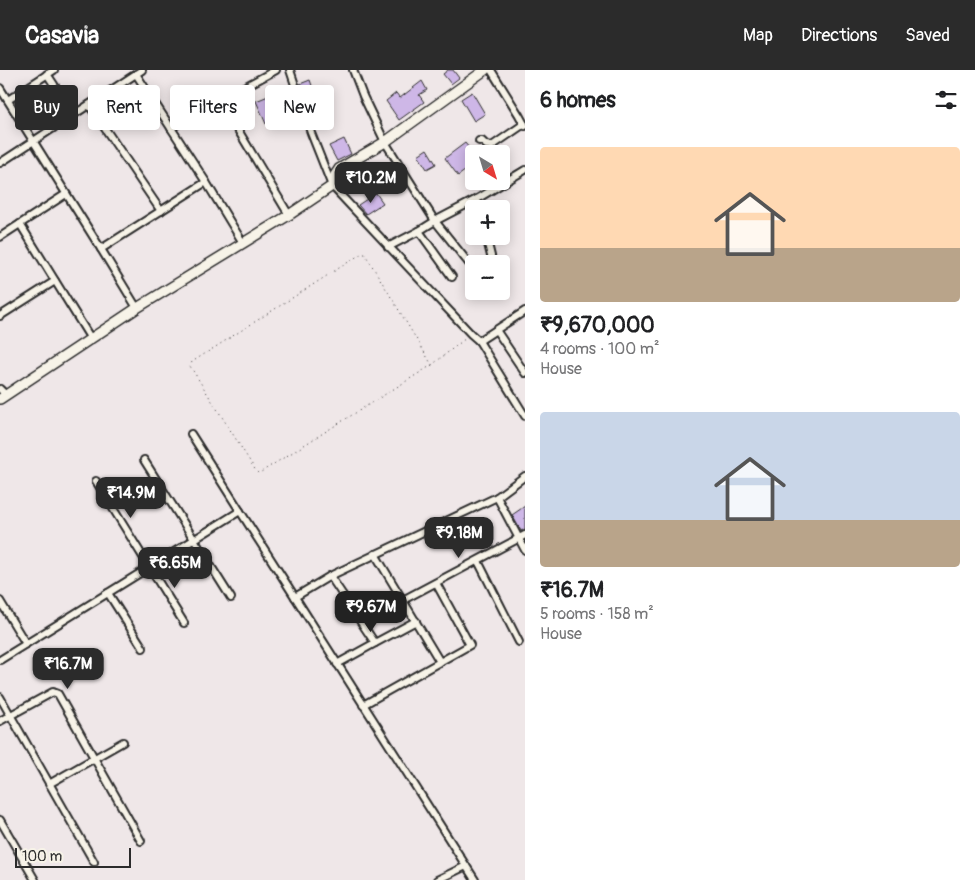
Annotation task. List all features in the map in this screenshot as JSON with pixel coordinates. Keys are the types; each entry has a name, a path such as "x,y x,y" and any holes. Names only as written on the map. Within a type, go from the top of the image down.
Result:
{"main road":[{"path":"2,395 137,308 289,215 332,186 335,175 340,169 385,142 485,70"}],"street":[{"path":"8,100 54,70"},
{"path":"248,85 276,70"},
{"path":"290,70 311,133 332,186 479,341 525,416"},
{"path":"353,70 385,142 435,221 465,258"},
{"path":"479,141 492,146 524,125 522,113 491,70"},
{"path":"119,85 139,72 170,128"},
{"path":"47,74 54,85"},
{"path":"0,88 137,308"},
{"path":"0,163 50,130"},
{"path":"106,130 161,211"},
{"path":"171,130 243,243"},
{"path":"238,130 289,215"},
{"path":"388,247 525,170"},
{"path":"102,249 206,182"},
{"path":"0,237 66,194"},
{"path":"20,224 91,339"},
{"path":"419,231 452,277"},
{"path":"0,316 55,281"},
{"path":"479,341 525,311"},
{"path":"496,330 525,373"},
{"path":"191,434 475,880"},
{"path":"144,460 231,598"},
{"path":"295,597 330,576 497,497 525,476"},
{"path":"96,481 184,623"},
{"path":"497,497 525,550"},
{"path":"0,660 240,511"},
{"path":"403,600 525,535"},
{"path":"376,554 440,662"},
{"path":"478,560 519,642"},
{"path":"330,576 375,643"},
{"path":"364,705 470,645 436,583"},
{"path":"108,593 143,648"},
{"path":"0,600 26,644"},
{"path":"338,664 416,622"},
{"path":"0,721 53,692 60,696 141,841"},
{"path":"0,697 94,862"},
{"path":"49,784 123,742"},
{"path":"0,820 35,880"},
{"path":"437,880 466,866"}],"path":[{"path":"432,365 364,254 361,254 192,362 190,366 258,473 432,365 471,334"}],"building":[{"path":"448,70 453,70 459,78 451,84 443,74"},
{"path":"310,80 312,85 300,85"},
{"path":"422,81 427,90 419,95 424,102 399,120 386,101 396,93 400,98"},
{"path":"472,92 485,114 474,121 461,99"},
{"path":"265,97 265,122 256,101"},
{"path":"344,139 351,154 337,161 329,146"},
{"path":"465,143 467,145 465,145 465,171 458,176 445,158"},
{"path":"427,149 436,164 427,169 418,155"},
{"path":"376,193 383,203 366,214 358,205"},
{"path":"525,506 525,529 521,531 512,515"}]}
